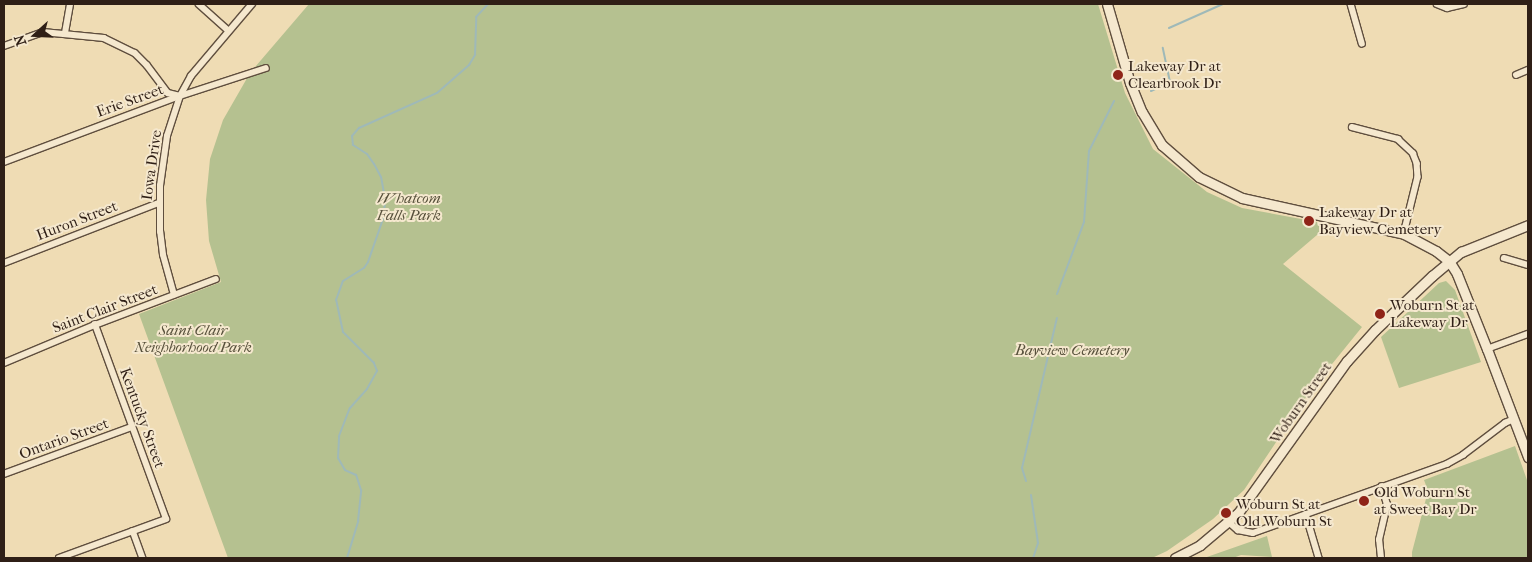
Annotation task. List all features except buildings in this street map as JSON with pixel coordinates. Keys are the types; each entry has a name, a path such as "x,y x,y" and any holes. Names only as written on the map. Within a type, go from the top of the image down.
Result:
{"main road":[{"path":"1108,4 1130,84 1142,112 1162,145 1199,177 1242,198 1404,234 1436,251 1449,261 1457,274 1528,457"},
{"name":"Woburn Street","path":"1175,558 1200,545 1229,522 1247,503 1347,361 1375,330 1449,261 1464,251 1528,225"}],"street":[{"path":"65,33 70,4"},
{"path":"199,4 217,22 229,30"},
{"name":"Iowa Drive","path":"174,295 163,255 159,204 167,136 180,96 191,76 252,4"},
{"path":"1351,4 1362,43"},
{"path":"1437,4 1447,8 1464,4"},
{"path":"4,46 43,32 104,38 136,53 168,93 180,96"},
{"name":"Erie Street","path":"4,162 180,96 266,68"},
{"path":"1516,75 1528,70"},
{"path":"1352,127 1398,139 1413,153 1417,164 1418,177 1404,234"},
{"name":"Huron Street","path":"4,263 159,204"},
{"path":"1504,258 1528,265"},
{"name":"Saint Clair Street","path":"4,363 95,325 216,279"},
{"name":"Kentucky Street","path":"95,325 166,519 133,531"},
{"path":"1487,349 1528,334"},
{"path":"1229,522 1238,530 1250,534 1382,487 1455,460 1505,423 1514,419"},
{"name":"Ontario Street","path":"4,474 132,427"},
{"path":"1382,487 1387,504 1379,540 1382,558"},
{"path":"1306,514 1319,558"},
{"path":"59,558 133,531 143,558"}],"green space":[{"path":"309,4 1098,4 1125,93 1153,149 1207,192 1242,208 1317,222 1324,229 1283,264 1362,327 1311,390 1244,490 1213,519 1167,551 1152,558 228,558 139,314 221,282 209,241 206,200 210,159 223,120 250,73"},
{"path":"1446,281 1455,290 1481,362 1399,388 1381,337 1439,283"},
{"path":"1515,446 1528,483 1528,558 1412,558 1428,491 1424,480"},
{"path":"1267,536 1272,557 1241,555 1233,558 1204,558"}],"waterway":[{"path":"347,558 358,521 361,490 356,475 345,470 338,458 339,436 350,408 367,389 377,371 374,363 343,332 336,300 343,281 364,268 368,262 384,216 385,199 381,177 367,154 353,145 352,136 359,128 437,93 469,65 475,55 476,17 488,4"},
{"path":"1169,28 1223,4"},
{"path":"1151,91 1170,82 1163,48"},
{"path":"1057,294 1084,222 1089,151 1114,101"},
{"path":"1026,481 1022,468 1057,318"},
{"path":"1031,495 1038,543 1033,558"}],"place":[{"name":"Lakeway Dr at Clearbrook Dr","path":"1118,75"},
{"name":"Lakeway Dr at Bayview Cemetery","path":"1309,221"},
{"name":"Woburn St at Lakeway Dr","path":"1380,314"},
{"name":"Old Woburn St at Sweet Bay Dr","path":"1364,501"},
{"name":"Woburn St at Old Woburn St","path":"1226,513"}],"park label":[{"name":"Whatcom Falls Park","path":"409,206"},
{"name":"Saint Clair Neighborhood Park","path":"193,338"},
{"name":"Bayview Cemetery","path":"1072,351"}]}
